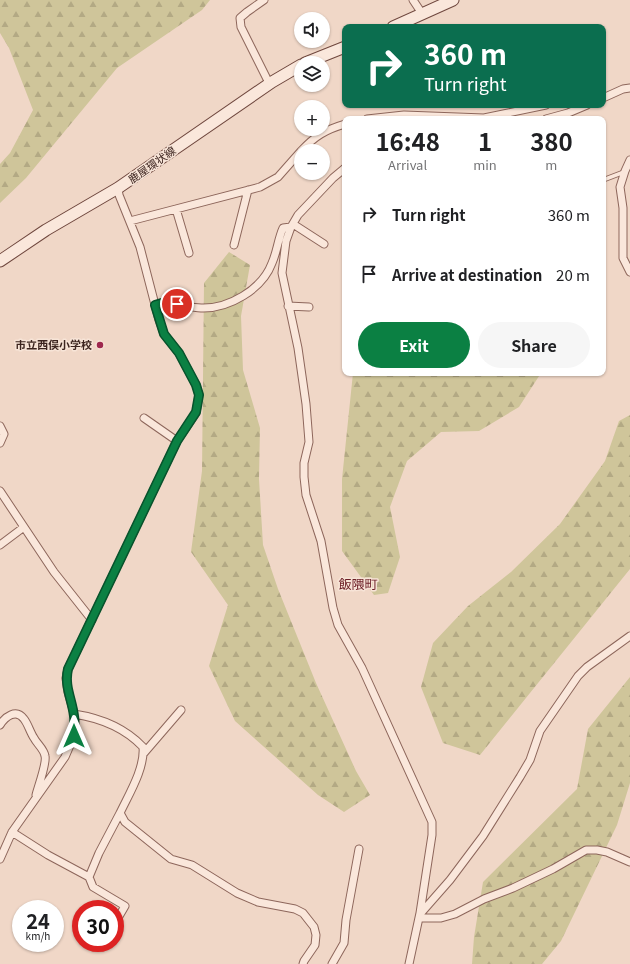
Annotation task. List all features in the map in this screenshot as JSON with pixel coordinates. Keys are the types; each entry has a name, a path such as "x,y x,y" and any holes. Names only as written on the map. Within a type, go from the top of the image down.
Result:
{"main road":[{"path":"400,24 453,0"},
{"path":"322,56 342,48"},
{"name":"鹿屋環状線","path":"0,261 46,230 118,188 269,83 294,69"}],"street":[{"path":"264,0 240,18 241,27 269,83"},
{"path":"413,0 423,15"},
{"path":"606,96 623,89 630,88"},
{"path":"494,116 532,108"},
{"path":"557,116 580,108"},
{"path":"395,116 431,116"},
{"path":"308,144 317,135 342,125"},
{"path":"130,221 260,187 278,177 294,159"},
{"path":"630,160 620,187 623,208 623,258 630,272"},
{"path":"342,170 298,215 286,241 282,273 298,348 306,404 308,442 304,463 306,495 321,542 333,608 338,625 362,668 432,822 432,835 420,916 409,964"},
{"path":"0,859 12,832 65,757 74,736 74,714 66,678 68,669 177,441 196,412 199,395 196,385 179,353 164,334 140,247 118,188"},
{"path":"234,245 248,190"},
{"path":"176,209 189,253"},
{"path":"155,305 165,302 200,308 214,308 228,304 248,293 267,273 272,264 283,228 292,226 324,244"},
{"path":"288,306 309,308"},
{"path":"144,418 177,441"},
{"path":"0,426 4,434 0,443"},
{"path":"0,492 54,572 92,620"},
{"path":"0,546 24,527"},
{"path":"420,916 450,880 483,836 527,766 540,731 578,676 587,667 630,636"},
{"path":"144,753 181,710"},
{"path":"0,725 3,719 11,714 18,714 23,717 46,756 35,799"},
{"path":"74,714 91,717 108,723 138,741 143,747 144,753 134,785 99,853 89,877"},
{"path":"120,813 125,822 171,859 192,865 237,893 258,902 303,913 314,927 316,935 315,945 303,964"},
{"path":"12,832 48,855 89,877 93,887 115,900"},
{"path":"332,964 344,943 346,920 359,849"},
{"path":"420,916 440,918 455,914 484,899 513,888 553,869 586,850 602,851 630,862"}],"lane":[{"path":"606,179 625,171"}],"green space":[{"path":"0,0 210,0 202,10 117,68 26,178 0,203 0,164 10,153 33,110 9,48 0,33"},
{"path":"229,252 250,265 241,316 243,370 260,428 259,479 263,545 278,589 316,683 356,771 370,795 344,812 318,795 235,721 209,666 228,605 191,552 202,471 204,283"},
{"path":"353,376 539,376 519,407 479,431 441,432 407,461 390,507 400,557 388,593 374,595 342,551 342,479"},
{"path":"630,415 630,569 480,755 443,743 421,687 433,643 468,606 511,572 560,524 605,461 619,421"},
{"path":"630,677 630,783 617,825 561,941 542,964 472,964 474,937 483,882 577,789 588,729"}],"place":[{"name":"市立西俣小学校","path":"100,345"}],"district":[{"name":"飯隈町","path":"358,584"}],"route":[{"path":"74,736 75,717 66,678 68,669 177,441 196,412 199,395 196,385 179,353 164,334 155,305 165,302 177,304"}]}
